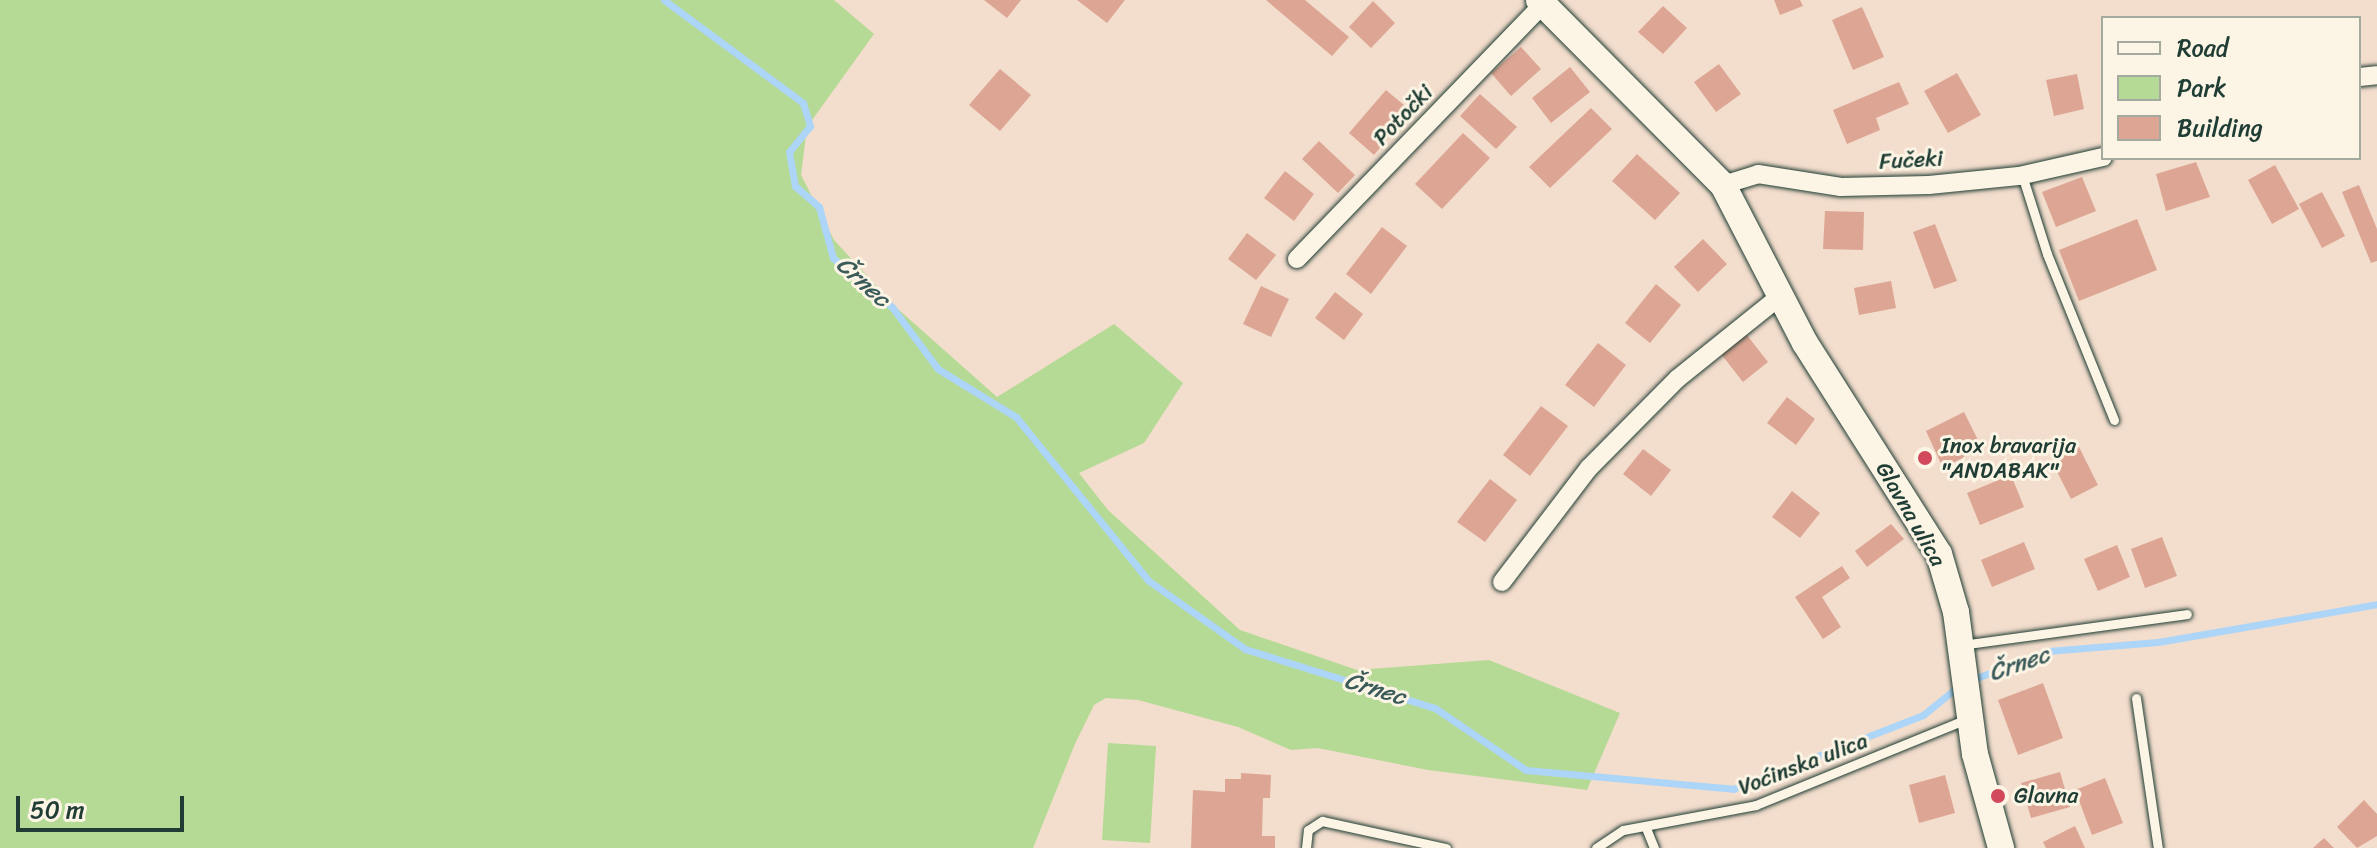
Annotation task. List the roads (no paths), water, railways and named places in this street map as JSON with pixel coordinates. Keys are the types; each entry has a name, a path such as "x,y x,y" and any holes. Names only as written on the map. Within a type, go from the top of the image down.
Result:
{"street":[{"name":"Glavna ulica","path":"1541,2 1723,185 1779,297 1939,554 1962,657 1967,707 2001,848"},
{"name":"Potočki","path":"1297,259 1541,2"},
{"name":"Fučeki","path":"1723,185 1758,174 1841,187 1929,185 2022,175 2101,157"},
{"path":"1502,582 1589,468 1677,379 1779,297"}],"lane":[{"path":"2022,175 2047,254 2114,420"},
{"path":"1962,657 2187,614"},
{"path":"2136,698 2158,848"},
{"name":"Voćinska ulica","path":"1596,848 1623,830 1756,805 1967,707"},
{"path":"1306,848 1308,830 1322,821 1446,848"},
{"path":"1646,828 1654,848"}],"waterway":[{"name":"Črnec","path":"664,0 803,103 810,126 789,152 795,186 819,207 833,258 892,307 938,369 1016,417 1149,581 1245,649 1435,708 1526,770 1733,789 1923,715 1960,685"},
{"name":"Črnec","path":"1971,680 2048,651 2158,642 2377,604"}],"place":[{"name":"Inox bravarija \"ANDABAK\"","path":"1925,458"},
{"name":"Glavna","path":"1998,796"}]}
